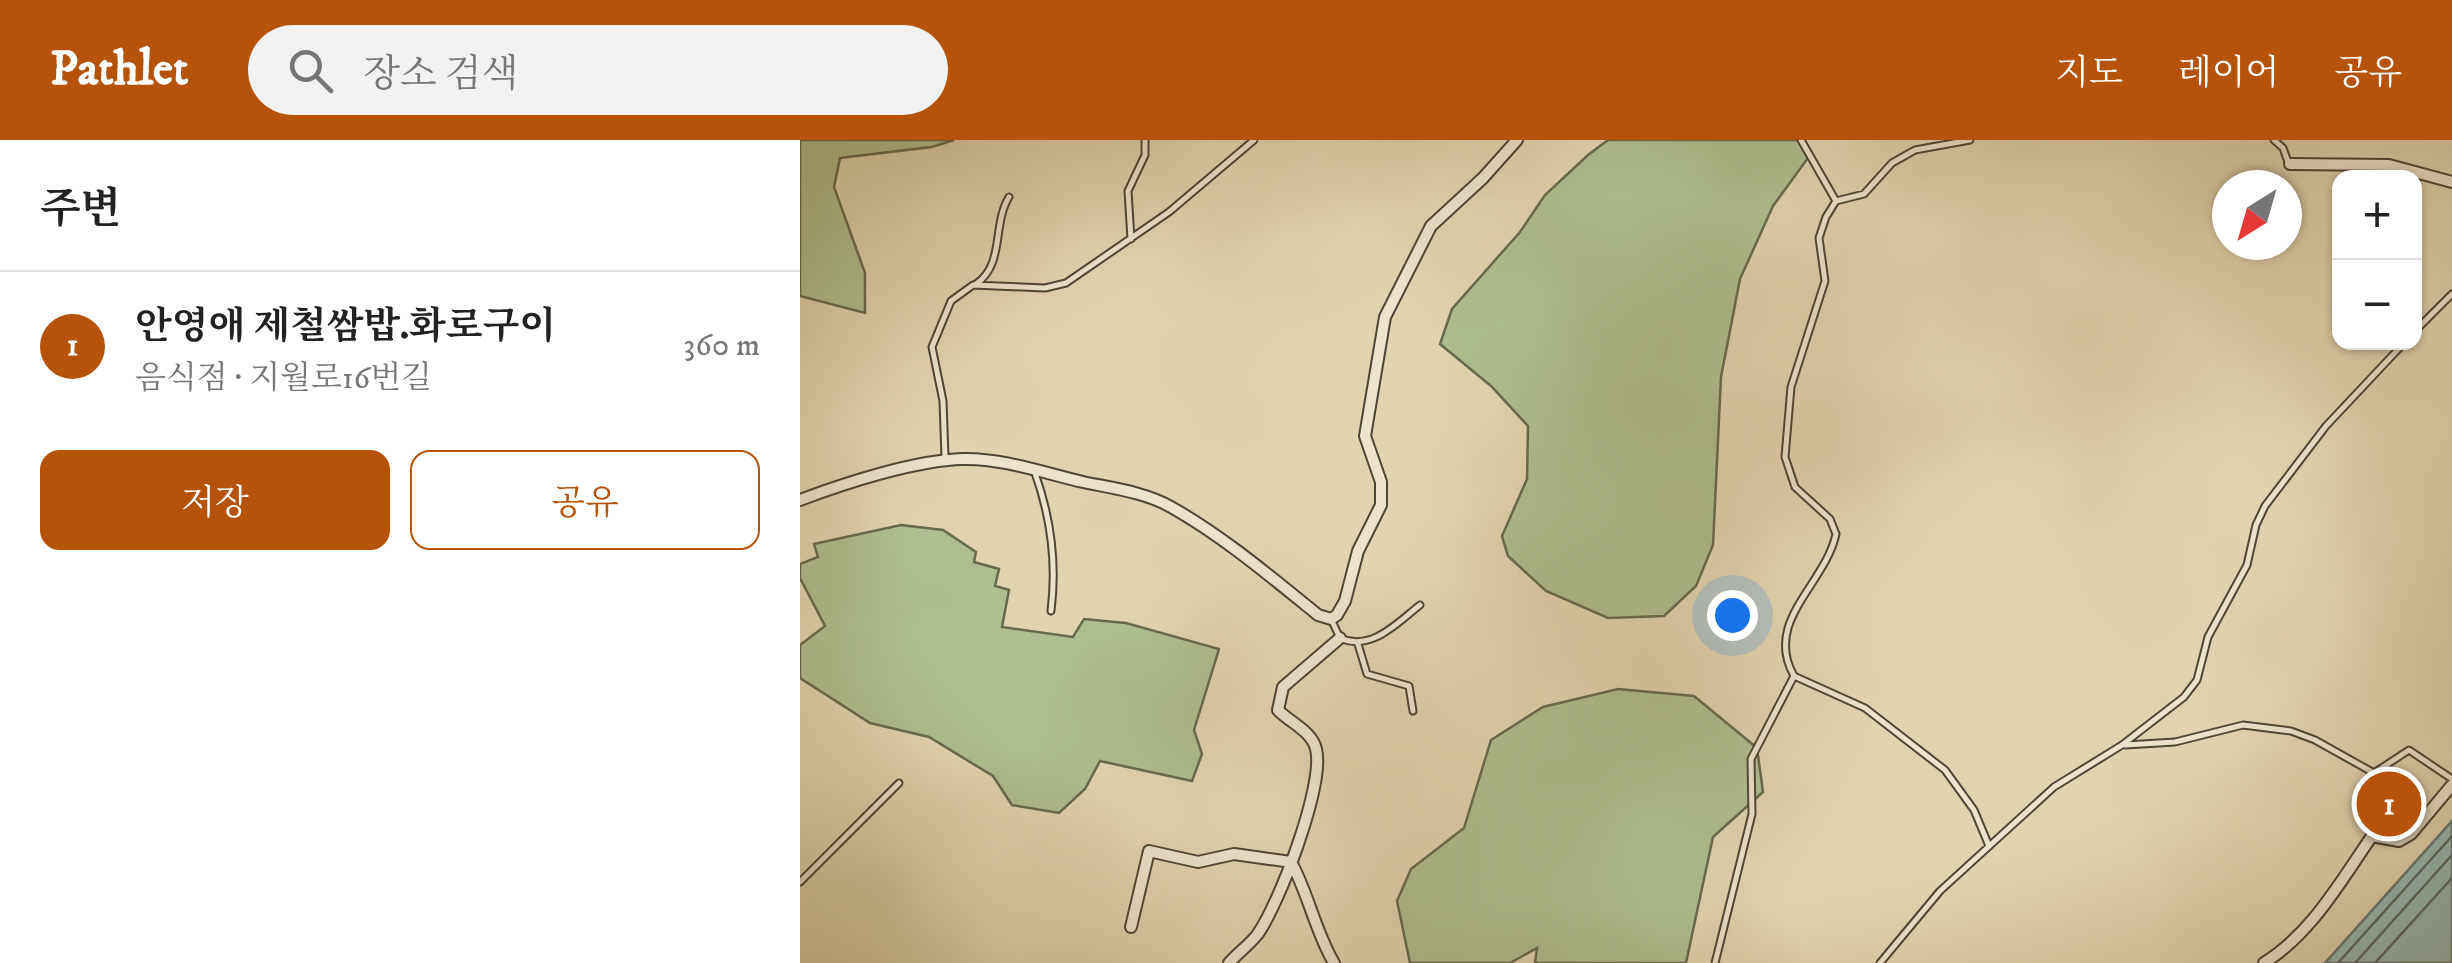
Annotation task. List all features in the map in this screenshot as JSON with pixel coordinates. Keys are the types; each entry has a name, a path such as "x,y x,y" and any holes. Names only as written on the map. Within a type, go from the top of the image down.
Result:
{"street":[{"path":"800,500 946,460 986,460 1034,470 1169,506 1249,558 1318,615 1337,615 1345,601 1358,550 1381,505 1382,482 1364,436 1385,317 1431,226 1484,178 1517,140"},
{"path":"2290,164 2389,165 2452,182"},
{"path":"1230,963 1256,936 1270,914 1308,807 1317,750 1312,740 1278,710 1282,687 1340,638"},
{"path":"2264,963 2303,933 2372,836 2399,842 2412,834 2452,782"},
{"path":"1131,927 1150,850 1198,862 1234,854 1291,862"},
{"path":"1291,862 1309,897 1322,944 1334,963"}],"lane":[{"path":"1132,239 1128,190 1145,155 1145,140"},
{"path":"973,286 1044,288 1066,284 1170,212 1254,140"},
{"path":"1801,140 1836,201"},
{"path":"1715,963 1752,814 1751,759 1794,676 1786,651 1789,622 1822,570 1836,534 1835,526 1803,496 1787,469 1788,401 1823,290 1820,238 1826,217 1836,201 1864,194 1892,163 1916,150 1970,140"},
{"path":"2274,140 2283,148 2290,164"},
{"path":"946,460 943,402 932,347 952,301 984,278 994,260 998,225 1009,197"},
{"path":"2422,324 2452,294"},
{"path":"1880,963 1926,905 2054,788 2122,745 2184,697 2197,680 2208,637 2247,566 2256,525 2265,506 2326,426 2397,350"},
{"path":"1034,470 1050,522 1051,611"},
{"path":"1331,618 1340,638 1358,644 1370,641 1420,605"},
{"path":"1358,644 1367,674 1409,686 1413,710"},
{"path":"1794,676 1865,708 1945,770 1967,799 1989,846"},
{"path":"2122,745 2175,742 2243,725 2291,730 2374,772 2409,750 2452,782"},
{"path":"800,882 899,783"}],"green space":[{"path":"800,140 954,140 932,147 840,158 834,187 865,273 865,313 800,296"},
{"path":"1608,140 1798,140 1808,158 1773,206 1740,279 1721,377 1713,545 1696,586 1664,616 1608,618 1546,591 1508,556 1502,536 1527,479 1528,426 1491,386 1440,344 1452,309 1520,232 1545,195"},
{"path":"901,525 943,530 976,552 974,562 999,569 995,586 1009,590 1002,627 1073,637 1084,619 1126,623 1219,649 1194,730 1202,754 1192,781 1100,761 1085,789 1059,813 1012,805 993,776 929,737 870,723 800,678 800,645 825,626 800,578 800,564 818,557 814,544"},
{"path":"1618,689 1694,696 1757,748 1763,792 1713,837 1686,963 1535,963 1537,948 1510,963 1410,963 1397,901 1411,869 1464,828 1491,740 1543,707"}],"water":[{"path":"2452,821 2452,963 2325,963"}],"place":[{"name":"안영애 제철쌈밥.화로구이","path":"2389,804"}]}
